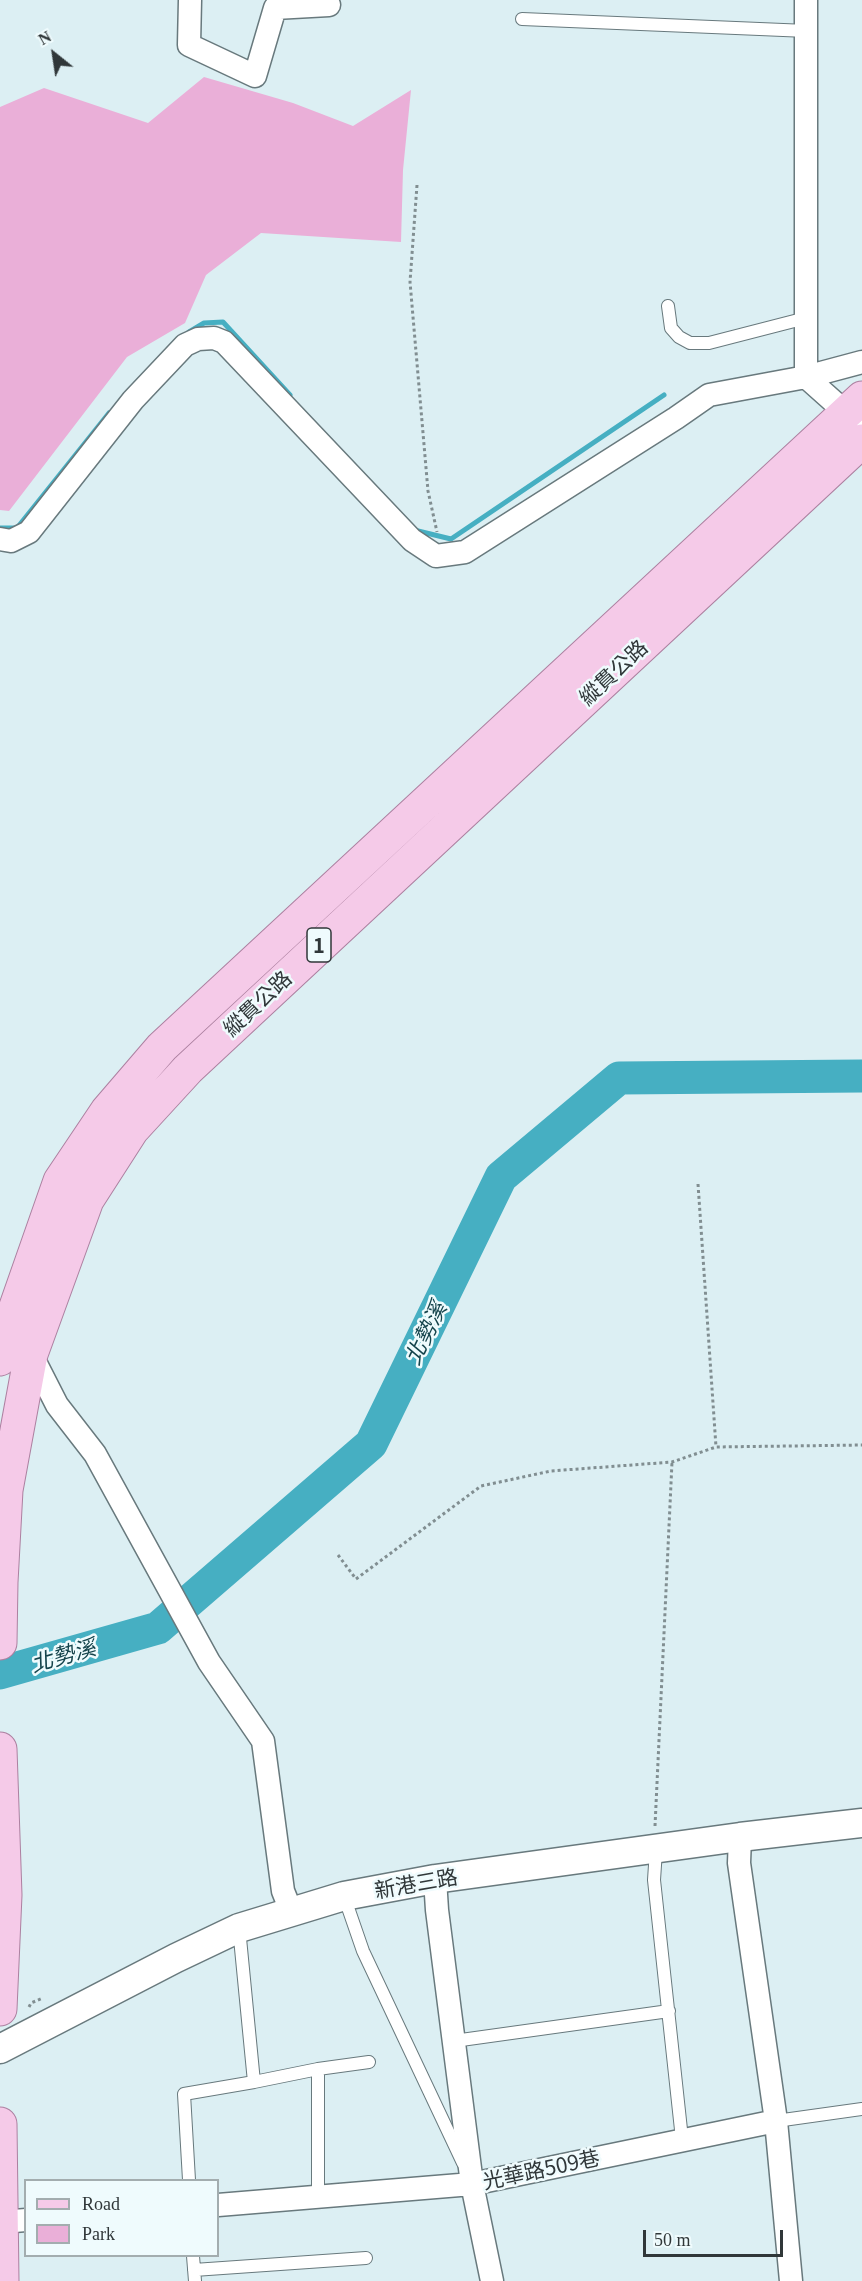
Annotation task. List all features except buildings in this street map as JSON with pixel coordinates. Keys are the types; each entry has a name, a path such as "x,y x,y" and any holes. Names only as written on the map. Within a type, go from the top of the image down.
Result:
{"main road":[{"name":"縱貫公路","path":"0,1643 1,1582 15,1356 12,1318 60,1181 107,1111 162,1047 857,412"},
{"name":"縱貫公路","path":"15,1356 87,1200 132,1130 196,1061 862,441"},
{"path":"0,1749 5,1895 0,2009"},
{"path":"0,2124 14,2221 2,2281"}],"street":[{"path":"190,0 189,45 255,76 275,8 329,5"},
{"path":"806,0 806,377"},
{"path":"0,539 11,541 29,532 133,400 185,345 198,339 214,338 224,342 412,540 436,556 465,552 676,418 709,394 806,377 862,362"},
{"path":"806,377 857,412"},
{"path":"0,1365 15,1356 95,1454 209,1662 263,1742 283,1891 291,1911"},
{"name":"新港三路","path":"0,2049 239,1928 344,1896 435,1879 862,1823"},
{"path":"740,1838 739,1863 776,2121 791,2281"},
{"path":"435,1879 436,1910 472,2184 492,2281"},
{"name":"光華路509巷","path":"219,2205 472,2184 776,2121"}],"lane":[{"path":"522,19 807,31"},
{"path":"668,306 671,328 679,337 690,343 709,343 806,318"},
{"path":"656,1850 654,1880 682,2139"},
{"path":"344,1896 363,1952 472,2184"},
{"path":"239,1928 254,2082"},
{"path":"453,2041 669,2011"},
{"path":"189,2179 184,2094 369,2062"},
{"path":"318,2069 318,2196"},
{"name":"光華路509巷","path":"776,2121 862,2109"},
{"path":"193,2257 195,2276 366,2259"}],"path":[{"path":"417,185 411,282 428,491 437,526"},
{"path":"698,1184 716,1447"},
{"path":"338,1555 356,1579 481,1486 551,1471 672,1462 716,1447 862,1445"},
{"path":"656,1850 672,1462"}],"green space":[{"path":"204,77 293,103 353,126 411,90 403,170 401,242 261,233 206,275 185,323 127,357 9,511 0,510 0,107 44,88 148,123"}],"waterway":[{"path":"189,332 204,323 223,322 290,395"},
{"path":"414,530 451,539 664,395"},
{"path":"0,528 17,528 109,413"},
{"name":"北勢溪","path":"0,1673 158,1628 371,1444 501,1177 619,1078 862,1076"}]}
